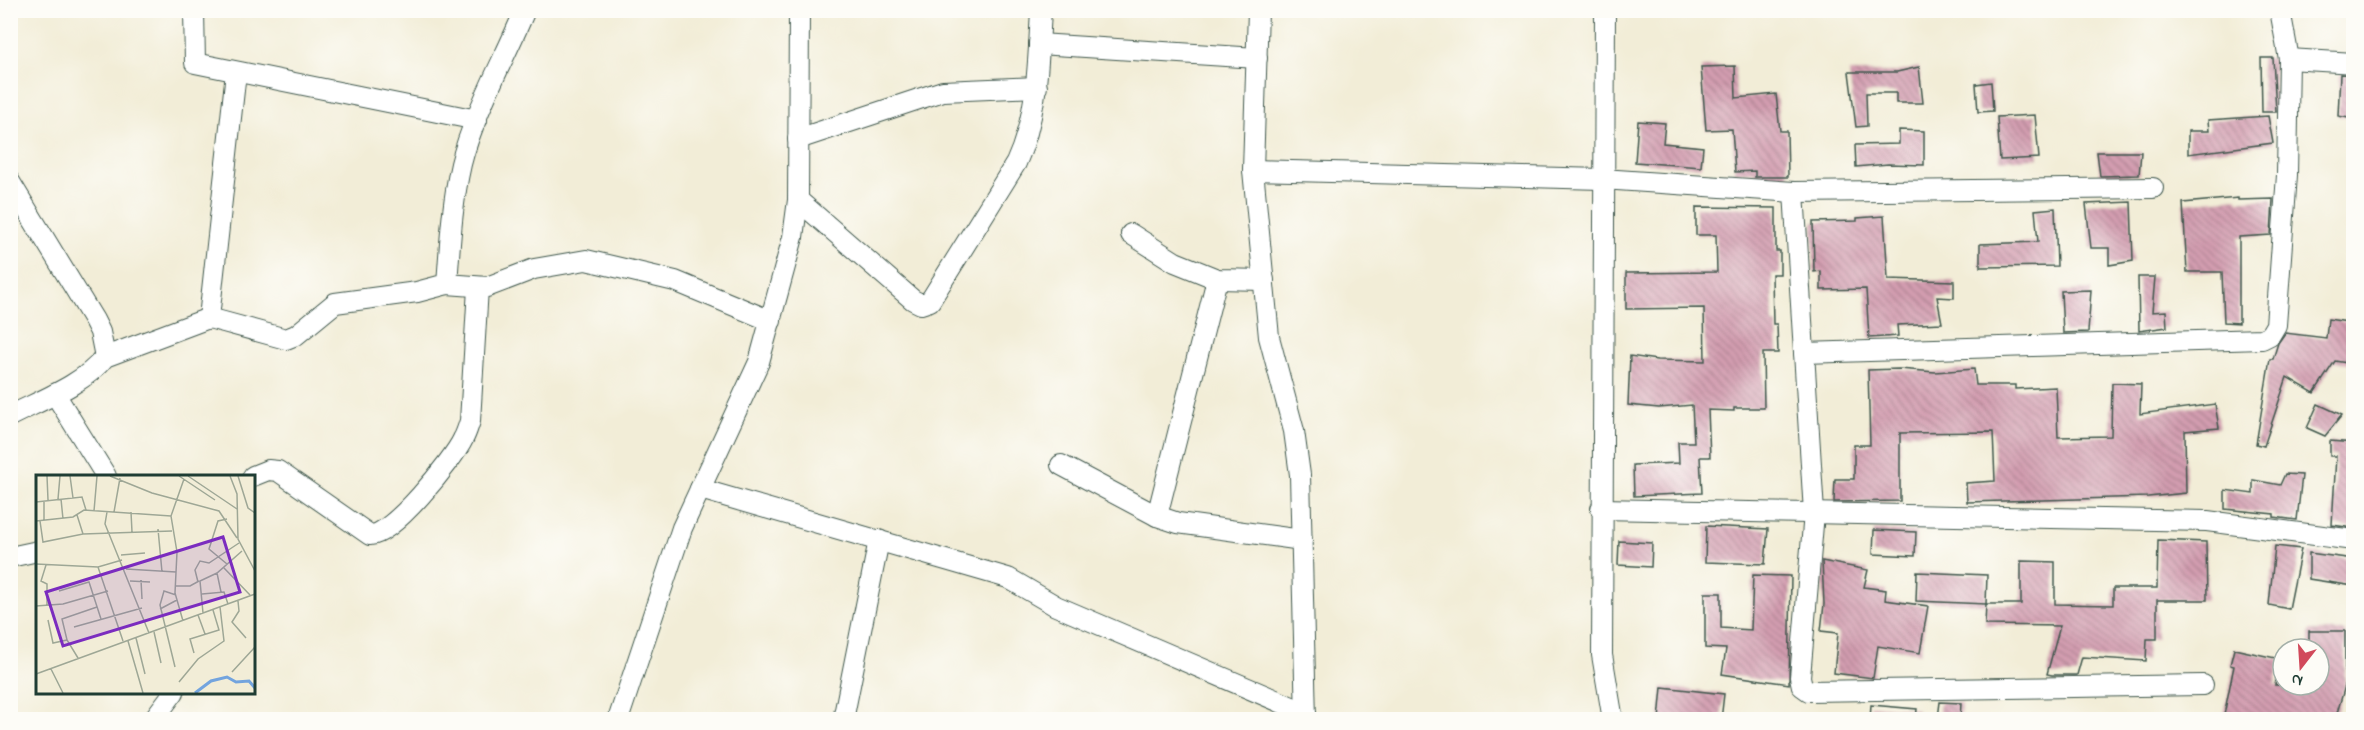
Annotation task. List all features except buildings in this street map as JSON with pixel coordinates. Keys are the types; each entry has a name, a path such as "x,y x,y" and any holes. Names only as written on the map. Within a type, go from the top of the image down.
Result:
{"street":[{"path":"194,10 195,63 477,120"},
{"path":"447,284 452,216 461,163 477,120 525,10"},
{"path":"618,720 682,528 759,362 793,237 798,200 799,10"},
{"path":"798,200 913,300 921,304 930,301 1016,163 1024,145 1036,87 1041,10"},
{"path":"700,489 1008,578 1056,606 1306,716 1300,475 1294,431 1269,337 1253,170 1258,10"},
{"path":"1605,10 1602,179 1602,655 1613,720"},
{"path":"1804,353 2262,339 2270,335 2276,325 2285,198 2289,59 2280,10"},
{"path":"1039,44 1257,58"},
{"path":"2289,59 2354,63"},
{"path":"209,318 236,72"},
{"path":"798,139 943,91 1036,87"},
{"path":"1253,170 1602,179 1794,192 2153,188"},
{"path":"10,182 94,320 100,332 105,357"},
{"path":"1794,192 1814,513 1800,677 1802,686 1809,691 2203,685"},
{"path":"1131,234 1175,262 1217,279 1264,280"},
{"path":"10,416 55,394 98,366 105,357 209,318 286,339 296,335 335,303 417,292 447,284 487,287 534,269 586,260 675,281 771,321"},
{"path":"1157,516 1217,279"},
{"path":"255,476 268,470 278,471 369,535 382,533 432,484 463,440 470,421 478,288"},
{"path":"55,394 105,475"},
{"path":"1061,465 1157,516 1178,523 1302,540"},
{"path":"1601,509 2207,521 2354,540"},
{"path":"843,720 879,540"},
{"path":"10,557 36,551"},
{"path":"153,720 173,694"}]}
